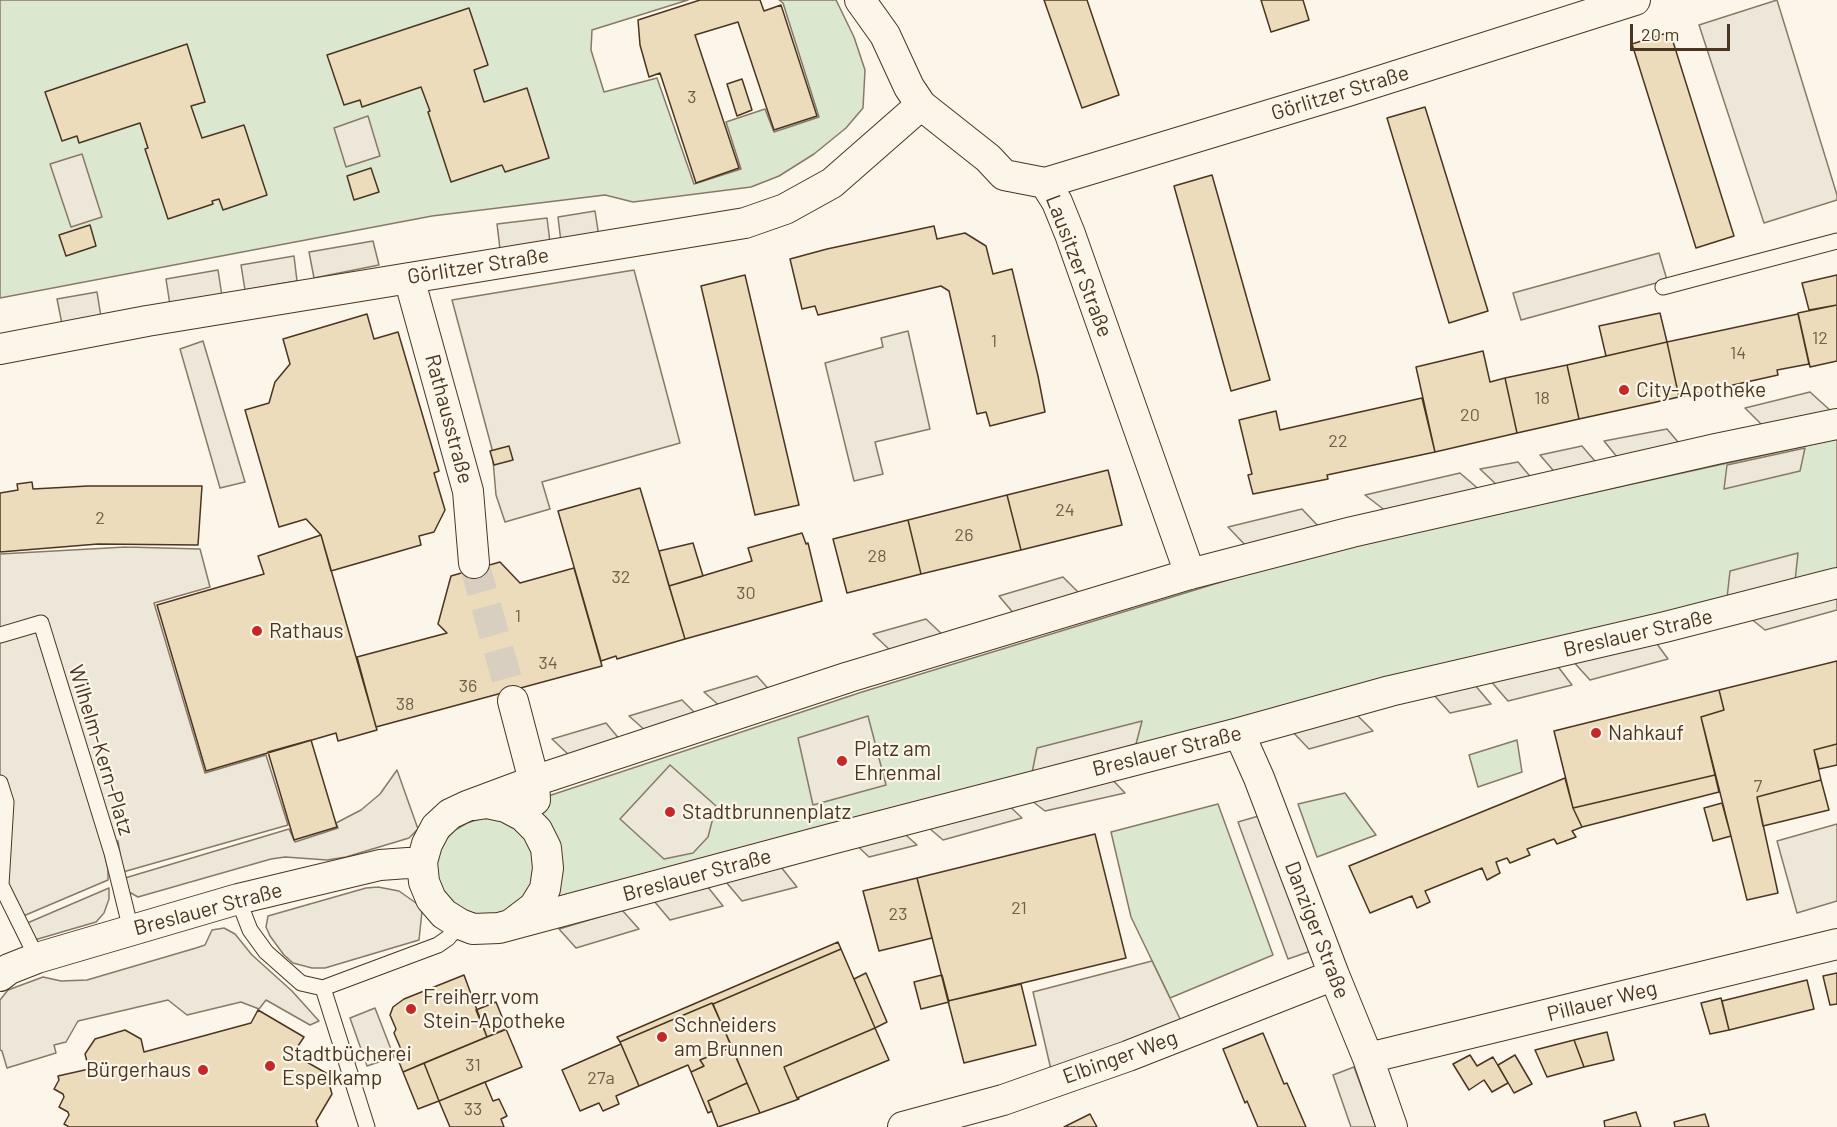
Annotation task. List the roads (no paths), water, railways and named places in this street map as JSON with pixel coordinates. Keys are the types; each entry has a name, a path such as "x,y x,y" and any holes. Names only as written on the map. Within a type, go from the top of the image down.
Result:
{"street":[{"name":"Lausitzer Straße","path":"860,0 885,35 909,87 921,105 988,158 1004,175 1045,183 1057,202 1190,574"},
{"name":"Görlitzer Straße","path":"1045,183 1355,89 1635,0"},
{"name":"Görlitzer Straße","path":"0,350 147,321 745,223 785,209 832,183 921,105"},
{"name":"Rathausstraße","path":"409,278 468,491 474,563"},
{"name":"Breslauer Straße","path":"1837,423 1352,532 1190,574 849,677 534,781 450,814 436,827 427,844 423,862 424,882 431,899 444,914 460,924 473,929 499,928 831,839 1239,734 1390,691 1665,627 1837,583"},
{"path":"513,700 534,781"},
{"name":"Danziger Straße","path":"1239,734 1259,778 1368,1058 1392,1127"},
{"name":"Breslauer Straße","path":"534,781 537,830"},
{"name":"Breslauer Straße","path":"467,806 487,803 506,807 523,816 537,830 546,848 548,868 544,889 534,907 518,920 499,928"},
{"name":"Breslauer Straße","path":"0,976 9,969 37,958 238,899 380,865 423,862"},
{"name":"Pillauer Weg","path":"1368,1058 1837,944"},
{"name":"Elbinger Weg","path":"903,1127 1003,1100 1128,1056 1334,975"}],"lane":[{"path":"1664,287 1837,241"},
{"name":"Wilhelm-Kern-Platz","path":"0,635 41,623 112,853 131,930"},
{"path":"0,783 6,802 1,885 37,958"},
{"path":"238,899 250,930 266,952 301,983 323,988 438,945 448,938 460,924"},
{"path":"323,988 367,1127"}],"tunnel":[{"path":"474,563 513,701"}],"place":[{"name":"City-Apotheke","path":"1624,390"},
{"name":"Rathaus","path":"257,631"},
{"name":"Nahkauf","path":"1596,733"},
{"name":"Platz am Ehrenmal","path":"842,761"},
{"name":"Stadtbrunnenplatz","path":"670,812"},
{"name":"Freiherr vom Stein-Apotheke","path":"411,1009"},
{"name":"Schneiders am Brunnen","path":"662,1037"},
{"name":"Stadtbücherei Espelkamp","path":"270,1066"},
{"name":"Bürgerhaus","path":"203,1070"}]}
